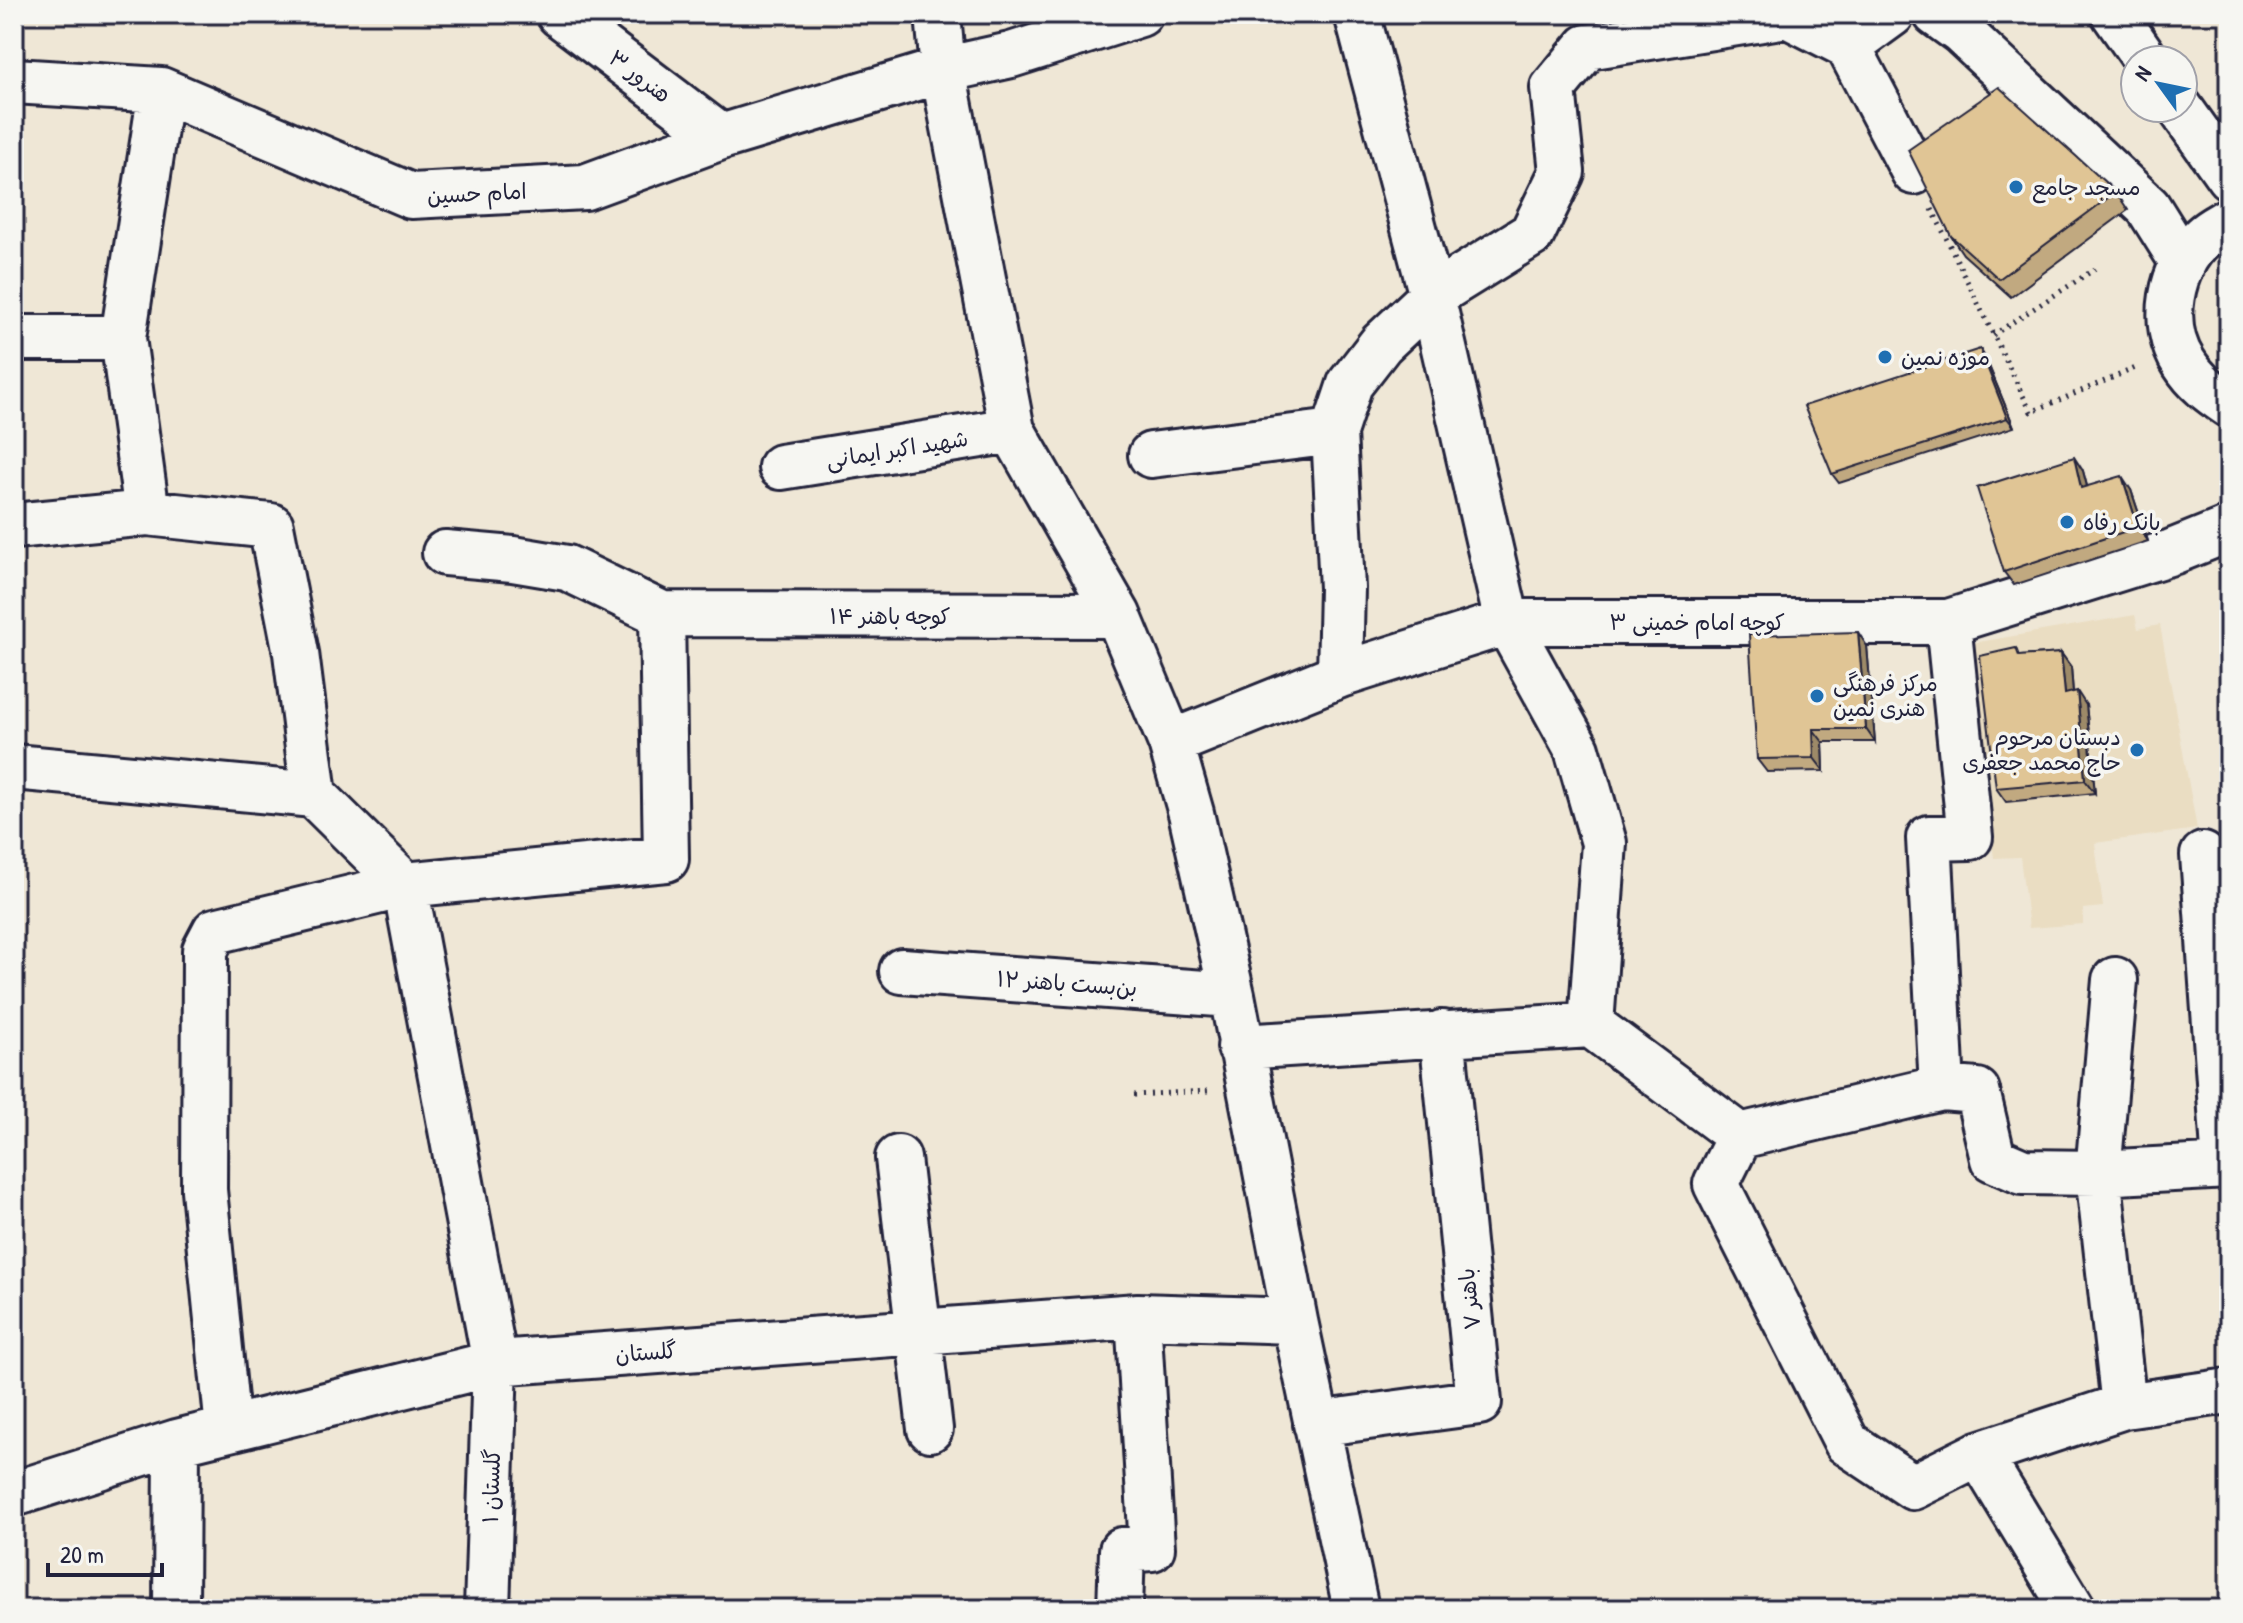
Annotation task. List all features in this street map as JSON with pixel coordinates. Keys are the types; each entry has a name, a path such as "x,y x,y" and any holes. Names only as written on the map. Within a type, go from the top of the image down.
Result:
{"street":[{"name":"هنرور ۳","path":"559,14 721,137"},
{"path":"938,14 943,70 1012,430 1118,615 1171,743 1191,813 1232,995 1295,1321 1356,1609"},
{"name":"امام حسین","path":"14,81 161,90 411,196 585,187 721,137 943,70 1011,55 1140,14"},
{"path":"1357,14 1432,296 1507,622 1577,749 1604,843 1591,1025"},
{"path":"1848,46 1892,14"},
{"path":"1936,14 1961,32 2148,207 2183,263"},
{"path":"2114,14 2135,44"},
{"path":"1340,675 1342,588 1334,432 1350,384 1381,344 1432,296 1532,234 1562,172 1553,88 1587,47 1787,15 1848,46 1914,172"},
{"path":"147,513 123,338 161,90"},
{"path":"2191,124 2229,177"},
{"path":"2229,220 2203,237 2183,263 2171,295 2171,328 2182,360 2202,387 2229,405"},
{"path":"14,338 123,338"},
{"name":"شهید اکبر ایمانی","path":"781,467 1012,430"},
{"path":"1151,455 1334,432"},
{"path":"14,526 147,513 271,526 296,653 314,795 405,885"},
{"name":"کوچه امام خمینی ۳","path":"1171,743 1340,675 1507,622 1948,622 2172,552 2229,529"},
{"path":"228,1429 204,1190 205,950 215,931 405,885 666,859 662,614 567,568 445,553"},
{"name":"کوچه باهنر ۱۴","path":"662,614 1118,615"},
{"path":"1942,1088 1929,838 1970,837 1948,622"},
{"path":"14,767 314,795"},
{"path":"1740,1136 1942,1088 1977,1091 1993,1159 2023,1172 2098,1173 2227,1166 2203,855"},
{"name":"گلستان ۱","path":"405,885 495,1363 487,1609"},
{"name":"بن‌بست باهنر ۱۲","path":"902,971 1232,995"},
{"path":"2115,980 2098,1173 2124,1406"},
{"path":"1240,1047 1591,1025 1740,1136"},
{"name":"باهنر ۷","path":"1316,1424 1479,1402 1442,1033"},
{"path":"1740,1136 1716,1184 1847,1443 1913,1487 1979,1454 2124,1406 2229,1391"},
{"path":"898,1158 930,1429"},
{"path":"1120,1609 1122,1550 1152,1548 1138,1316"},
{"name":"گلستان","path":"14,1494 177,1442 495,1363 1138,1316 1295,1321"},
{"path":"176,1609 177,1442"},
{"path":"1979,1454 2073,1609"}],"path":[{"path":"1914,172 2031,412 2138,367"},
{"path":"1993,335 2095,269"},
{"path":"1134,1095 1249,1089"}],"shaded area":[{"name":"دبستان مرحوم حاج محمد جعفری","path":"2135,615 2138,629 2160,625 2197,829 2095,843 2103,907 2083,909 2083,924 2029,928 2020,857 1994,858 1967,644"}],"building":[{"name":"مسجد جامع","path":"1999,87 2116,192 1999,279 1951,236 1908,150"},
{"path":"1980,349 2007,418 1832,474 1804,406"},
{"name":"بانک رفاه","path":"2074,457 2081,488 2122,476 2138,527 2004,572 1977,488"},
{"name":"مرکز فرهنگی هنری نمین","path":"1858,632 1866,729 1813,729 1814,758 1757,759 1749,635"},
{"path":"2016,648 2019,656 2061,653 2065,694 2077,691 2085,780 1996,788 1980,656"}],"place":[{"name":"مسجد جامع","path":"2016,187"},
{"name":"موزه نمین","path":"1885,357"},
{"name":"بانک رفاه","path":"2067,522"},
{"name":"مرکز فرهنگی هنری نمین","path":"1817,696"},
{"name":"دبستان مرحوم حاج محمد جعفری","path":"2137,750"}]}
